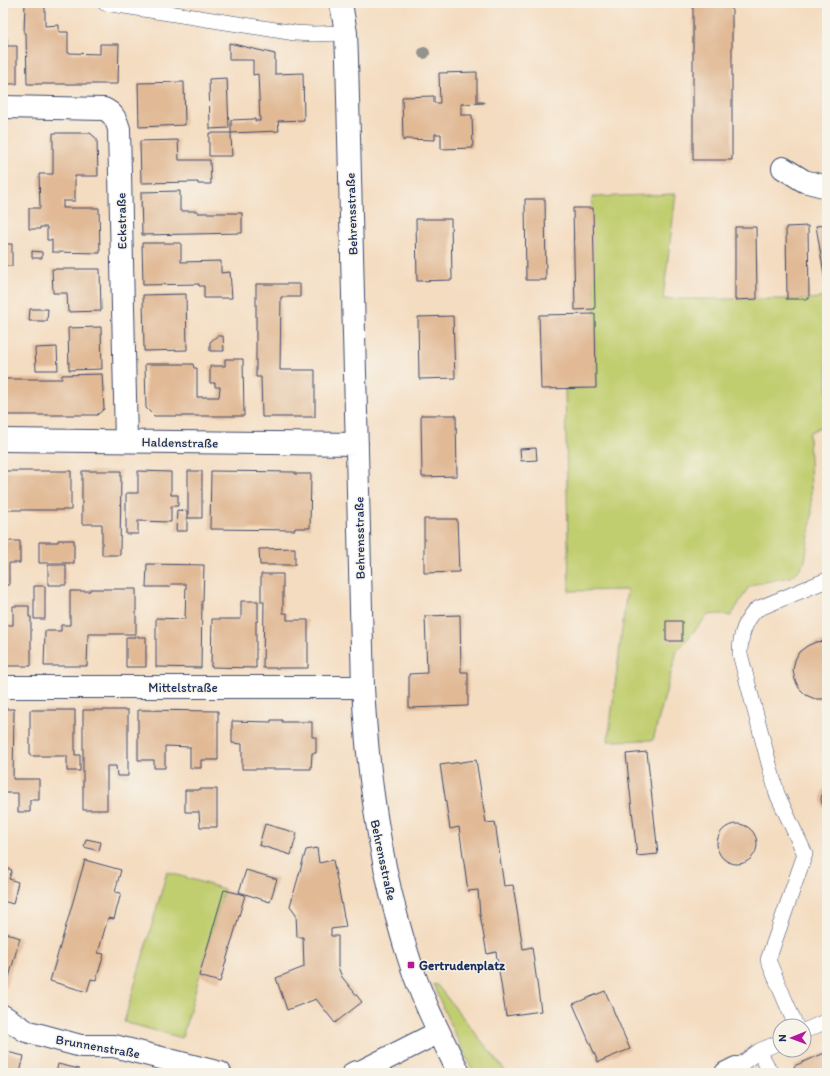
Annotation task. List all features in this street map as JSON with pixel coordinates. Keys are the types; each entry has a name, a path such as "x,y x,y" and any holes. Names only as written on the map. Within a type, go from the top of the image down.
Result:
{"street":[{"name":"Behrensstraße","path":"340,3 346,33"},
{"name":"Behrensstraße","path":"350,3 346,33 363,687 368,764 375,814 386,873 401,933 422,996 439,1032"},
{"name":"Eckstraße","path":"3,106 104,108 111,112 116,119 119,129 126,441"},
{"path":"783,168 804,181 827,187"},
{"name":"Haldenstraße","path":"3,440 357,444"},
{"name":"Mittelstraße","path":"3,687 363,687"},
{"name":"Brunnenstraße","path":"3,1016 26,1031 81,1046 114,1046 220,1073"},
{"path":"354,1073 362,1071 439,1032 459,1073"}],"lane":[{"path":"105,3 295,33 346,33"},
{"path":"793,1018 768,960 805,854 776,794 740,654 740,640 749,616 757,609 827,580"},
{"path":"812,1028 827,1022"},
{"path":"731,1071 759,1051 772,1045"},
{"path":"759,1051 771,1073"}],"green space":[{"path":"676,194 663,299 809,299 827,297 827,423 809,433 812,515 805,561 798,571 790,577 755,584 748,588 731,616 721,614 708,615 677,651 653,740 608,741 627,590 569,591 565,389 596,387 592,197"},
{"path":"167,872 224,889 182,1038 124,1022"},
{"path":"433,984 437,985 507,1073 474,1073 449,1022"}],"building":[{"path":"25,3 45,4 45,26 59,25 59,32 68,32 68,53 100,54 100,44 119,44 118,84 27,84 26,33 24,33"},
{"path":"693,3 732,3 732,160 693,160"},
{"path":"3,38 7,38 7,46 17,46 17,84 3,84"},
{"path":"229,43 275,54 275,74 303,73 304,120 278,121 279,131 231,133 231,120 255,119 255,121 260,121 258,74 253,75 253,60 229,60"},
{"path":"477,72 477,102 484,103 461,104 461,115 472,115 473,148 441,149 441,134 435,134 435,140 405,139 403,141 402,97 434,96 434,103 440,103 439,73"},
{"path":"227,78 229,128 210,129 209,79"},
{"path":"184,82 185,125 139,127 138,83"},
{"path":"53,133 90,133 97,139 98,176 75,176 75,201 63,201 63,208 99,208 100,253 52,252 52,240 47,240 47,227 40,227 40,229 29,229 29,208 40,208 39,174 53,174"},
{"path":"209,133 231,133 232,156 209,156"},
{"path":"178,140 179,160 210,160 211,184 198,184 198,182 141,183 140,141"},
{"path":"180,191 180,211 198,211 198,213 242,213 242,233 142,235 141,192"},
{"path":"525,199 545,199 546,280 526,280"},
{"path":"573,208 593,208 595,309 575,310"},
{"path":"416,219 451,219 452,280 417,281"},
{"path":"827,225 827,280 825,280 816,226"},
{"path":"808,226 809,299 786,299 786,227"},
{"path":"735,227 756,227 757,299 735,300"},
{"path":"142,243 181,243 181,262 221,261 221,273 230,272 232,298 204,298 204,286 199,286 199,284 143,285"},
{"path":"3,244 12,244 12,266 3,266"},
{"path":"32,251 42,252 42,258 32,258"},
{"path":"52,269 100,269 101,311 68,312 67,293 53,293"},
{"path":"256,284 300,284 300,297 281,297 280,370 315,370 315,417 262,417 261,377 256,377"},
{"path":"186,294 187,350 144,351 143,295"},
{"path":"30,309 48,309 47,321 29,321"},
{"path":"595,314 596,388 541,389 539,315"},
{"path":"453,316 455,378 419,379 418,317"},
{"path":"101,327 102,369 69,370 68,328"},
{"path":"217,336 223,336 224,351 210,351 210,342"},
{"path":"57,347 58,370 36,370 35,348"},
{"path":"225,359 243,359 244,416 154,416 146,408 145,364 193,364 194,368 197,368 197,397 219,397 220,387 215,387 215,383 210,383 210,366 225,366"},
{"path":"102,374 104,409 97,415 3,415 3,379 62,379 62,375"},
{"path":"421,415 456,415 457,476 422,477"},
{"path":"536,448 537,460 521,461 520,449"},
{"path":"3,471 71,471 71,510 3,510"},
{"path":"82,471 121,471 120,555 102,555 102,524 82,524"},
{"path":"138,471 171,472 171,495 178,495 178,506 171,506 171,522 138,521 138,534 126,534 126,493 138,493"},
{"path":"188,471 202,471 202,518 188,518"},
{"path":"211,471 295,472 295,474 311,474 310,528 295,528 295,530 210,529"},
{"path":"177,510 187,511 187,531 176,531"},
{"path":"424,519 457,519 459,572 424,573"},
{"path":"58,540 74,540 74,563 39,563 39,542 58,542"},
{"path":"3,541 20,541 20,563 9,563 9,585 3,585"},
{"path":"295,548 295,565 260,565 259,549"},
{"path":"147,564 204,565 201,668 156,667 156,618 185,619 186,584 171,584 170,587 146,587"},
{"path":"48,565 66,565 66,585 48,585"},
{"path":"261,574 283,574 283,613 287,613 287,620 308,620 308,668 263,668 264,602 261,602"},
{"path":"34,586 45,586 45,619 34,619"},
{"path":"90,589 136,589 136,634 88,634 87,666 44,666 45,631 61,631 61,625 70,625 70,591 90,591"},
{"path":"241,601 258,601 258,621 256,621 256,668 211,667 212,619 241,619"},
{"path":"13,606 29,606 29,617 31,617 31,666 3,666 3,625 13,625"},
{"path":"460,615 461,672 468,672 468,706 409,708 409,674 427,673 425,616"},
{"path":"666,621 682,621 682,641 666,641"},
{"path":"126,637 146,637 146,667 126,667"},
{"path":"827,641 827,699 815,699 806,695 799,688 795,680 793,670 795,660 799,652 807,646 816,642"},
{"path":"3,709 14,709 13,779 39,779 39,800 30,800 30,812 18,812 18,793 3,793"},
{"path":"30,710 75,710 75,755 80,755 80,771 67,771 67,756 30,756"},
{"path":"83,710 128,710 128,776 117,776 116,766 107,766 107,810 83,810"},
{"path":"138,710 218,711 218,760 201,760 201,768 190,768 190,747 165,746 165,768 154,768 154,760 138,760"},
{"path":"271,720 282,720 282,722 312,722 312,737 316,737 316,753 312,753 311,769 242,769 242,744 232,743 232,721 271,722"},
{"path":"647,752 658,854 637,856 626,754"},
{"path":"476,760 486,823 495,822 504,886 513,885 523,949 532,947 541,1011 506,1016 496,952 487,954 480,915 478,890 468,891 459,827 450,829 440,765"},
{"path":"827,784 827,813 821,800 822,792"},
{"path":"217,789 217,827 200,827 199,812 185,812 185,790"},
{"path":"265,824 297,833 291,855 259,845"},
{"path":"741,824 748,827 754,833 757,844 756,852 748,861 741,864 733,864 726,861 718,852 717,840 720,833 729,825"},
{"path":"86,839 101,842 99,851 84,847"},
{"path":"317,848 319,863 333,860 346,927 331,929 331,936 338,936 338,967 342,977 362,1002 335,1023 316,999 287,1010 276,978 304,967 303,937 297,937 296,914 290,906 306,850"},
{"path":"85,860 121,870 115,892 121,893 114,919 108,918 98,953 104,954 96,980 91,979 87,992 50,981"},
{"path":"3,867 12,870 9,879 18,882 13,904 3,901"},
{"path":"246,870 277,879 270,902 239,892"},
{"path":"224,890 245,895 220,982 199,976"},
{"path":"3,932 20,938 6,988 3,987"},
{"path":"605,991 630,1049 598,1062 573,1004"},
{"path":"3,1051 24,1056 20,1073 3,1073"},
{"path":"827,1052 827,1073 797,1073 794,1066"},
{"path":"58,1064 79,1069 78,1073 56,1073"}],"place":[{"name":"Gertrudenplatz","path":"411,965"}]}
